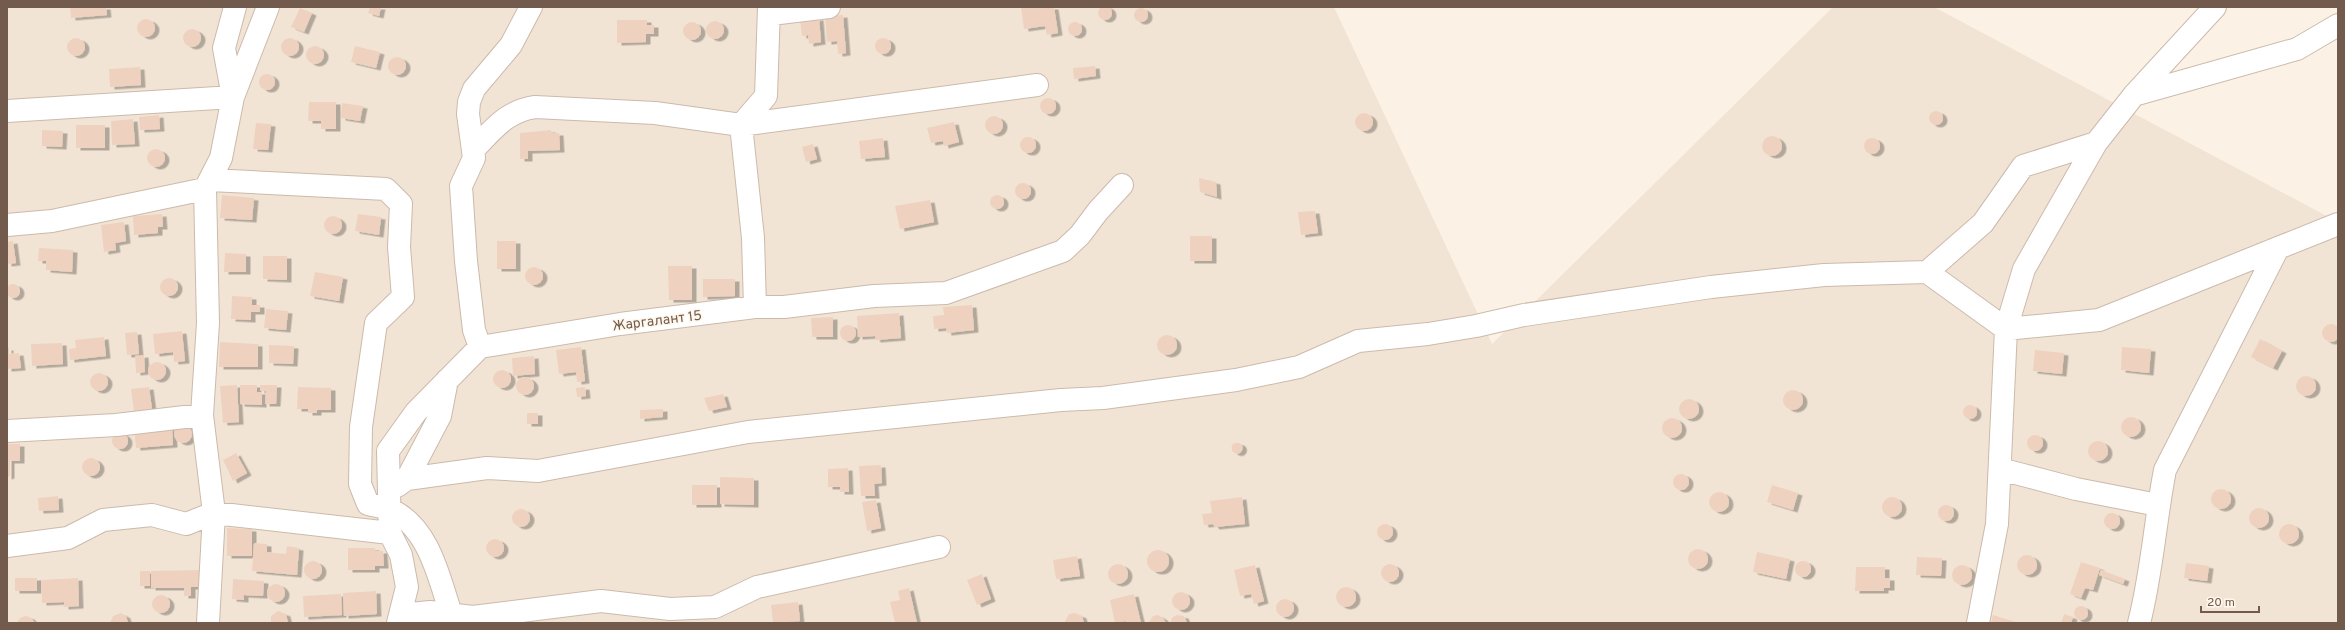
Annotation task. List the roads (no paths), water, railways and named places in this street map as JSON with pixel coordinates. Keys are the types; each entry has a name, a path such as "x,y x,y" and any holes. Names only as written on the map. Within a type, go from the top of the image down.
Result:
{"street":[{"path":"233,97 224,48 235,7"},
{"path":"208,623 214,513 202,415 208,323 208,185 221,158 233,97 268,7"},
{"path":"755,308 753,238 741,125 766,96 770,11 829,7"},
{"path":"1978,623 1997,524 2006,329 2024,269 2096,143 2134,95 2215,7"},
{"path":"529,9 511,45 474,88 469,102 468,114 474,158 461,186 466,261 474,330 480,347 416,412 388,451 390,533 401,555 407,587 400,619 430,612 473,617 601,601 670,609 715,607 757,587 939,547"},
{"path":"2134,95 2297,49 2338,25"},
{"path":"473,150 509,115 521,109 535,107 655,113 741,125 1037,85"},
{"path":"7,111 233,97"},
{"path":"1927,272 1983,223 2023,166 2096,143"},
{"path":"7,225 52,221 208,185 386,189 401,204 399,247 403,297 376,323 361,427 360,484 368,504 389,501 407,479 440,416 447,380"},
{"name":"Жаргалант 15","path":"480,347 620,324 755,308 874,296 946,293 1063,251 1080,235 1098,211 1122,185"},
{"path":"407,479 488,468 538,471 748,432 1060,400 1103,398 1236,380 1299,367 1358,341 1428,334 1476,326 1524,315 1711,287 1824,275 1927,272 2006,329 2099,320 2338,224"},
{"path":"2139,623 2148,586 2158,505 2165,470 2278,248"},
{"path":"7,431 116,425 202,415"},
{"path":"2000,469 2076,489 2158,505"},
{"path":"389,501 410,523 434,561 451,614"},
{"path":"7,546 68,538 103,520 152,515 186,524 214,513 390,533"}]}
